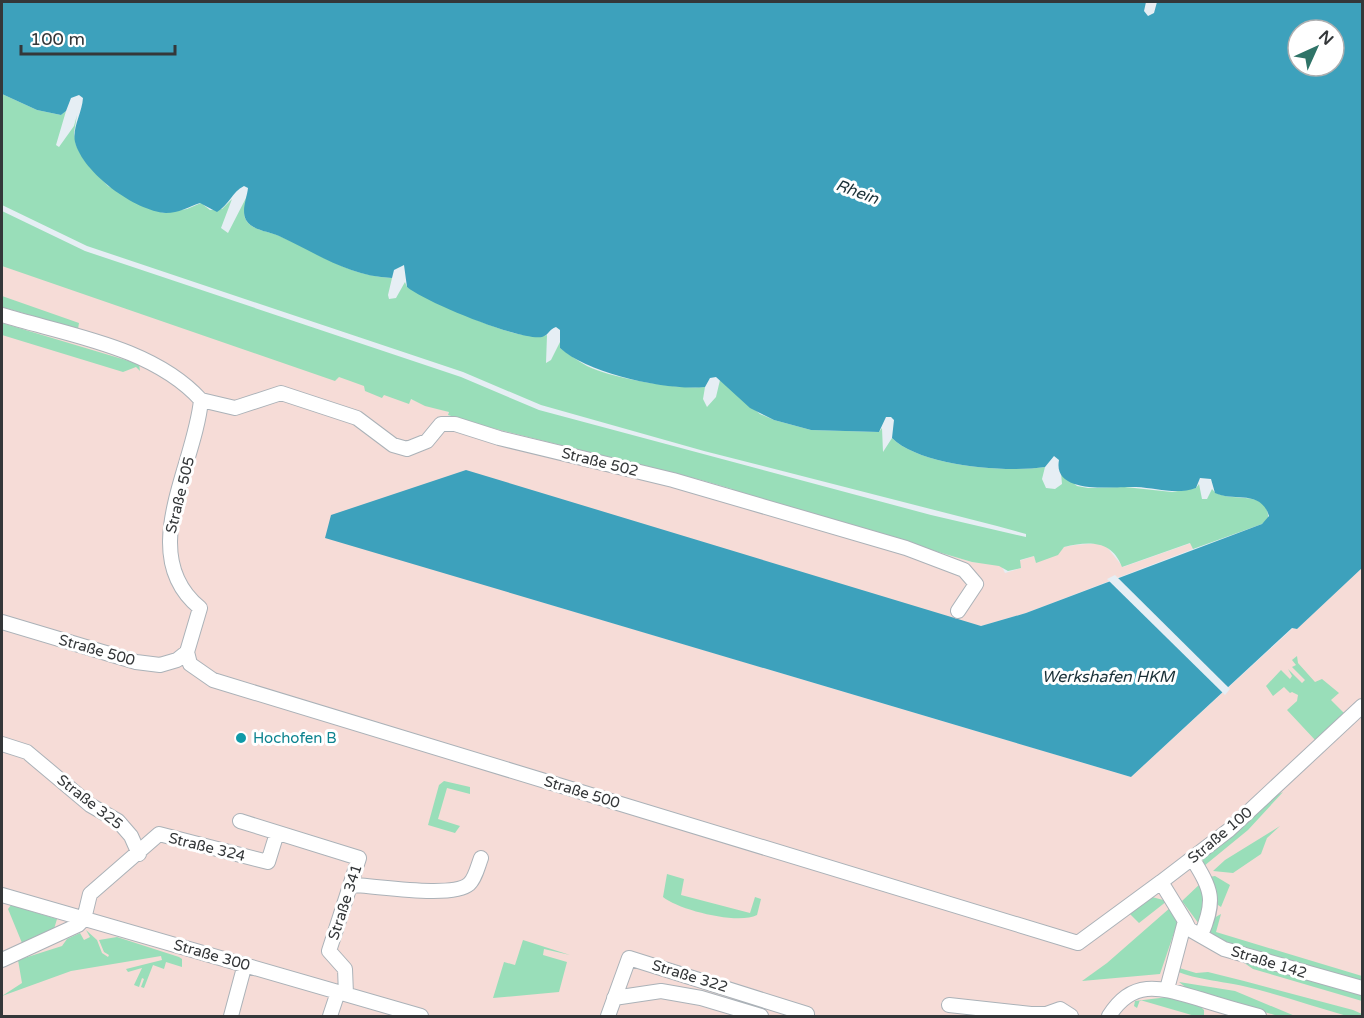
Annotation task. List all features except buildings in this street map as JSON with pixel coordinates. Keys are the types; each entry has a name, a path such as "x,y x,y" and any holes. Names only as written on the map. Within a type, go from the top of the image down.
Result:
{"street":[{"path":"2,315 141,356 188,385 201,399"},
{"name":"Straße 502","path":"201,399 235,408 280,393 357,418 393,445 407,449 427,441 441,424 455,424 499,438 673,480 906,548 964,570 976,584 958,611"},
{"name":"Straße 505","path":"187,652 200,608 182,589 168,555 170,533 199,424 201,399"},
{"name":"Straße 500","path":"2,622 136,662 160,665 177,660 187,652 190,664 213,680 1078,944 1161,882"},
{"name":"Straße 100","path":"1161,882 1229,830 1362,706"},
{"name":"Straße 325","path":"2,744 27,752 90,805 118,820 131,836 139,854"},
{"name":"Straße 341","path":"240,821 359,858 330,951 345,969 342,993"},
{"name":"Straße 324","path":"84,919 90,894 139,854 159,834 268,862 277,833"},
{"path":"351,885 423,891 464,886 473,878 481,858"},
{"path":"1192,858 1203,875 1212,902 1201,935"},
{"path":"1161,882 1185,921 1167,989"},
{"name":"Straße 300","path":"2,895 421,1017"},
{"path":"2,960 78,925 84,919"},
{"name":"Straße 142","path":"1185,921 1189,929 1224,949 1362,988"},
{"name":"Straße 322","path":"608,1017 629,957 768,1000 807,1014 807,1017"},
{"path":"231,1017 245,964"},
{"path":"1109,1017 1123,998 1134,992 1150,988 1167,989 1258,1017"},
{"path":"614,998 661,991 701,998 761,1017"},
{"path":"330,1017 342,993"},
{"path":"949,1005 1031,1014 1046,1014 1060,1009 1071,1017"}],"shaded area":[{"path":"2,261 449,412 448,415 701,480 972,562 1001,565 1005,573 1021,568 1019,561 1034,556 1036,562 1064,547 1075,545 1098,543 1106,546 1123,567 1191,543 1193,549 1026,613 981,626 331,515 538,601 1131,777 1293,628 1297,629 1362,568 1362,1016 2,1016"}],"green space":[{"path":"2,94 37,110 61,115 66,111 56,145 59,147 74,126 77,115 74,133 76,145 84,160 108,186 163,213 187,209 201,203 210,210 222,209 232,199 221,228 228,233 247,196 245,218 251,225 292,241 346,268 360,273 392,278 389,299 396,298 405,282 407,287 436,302 498,328 517,334 547,335 546,363 551,360 560,342 560,348 584,364 598,370 628,379 663,385 705,387 703,399 707,407 716,397 720,380 760,414 774,420 811,430 879,432 882,428 883,452 892,438 905,448 942,461 987,468 1045,467 1042,479 1046,488 1055,489 1062,484 1061,473 1077,486 1088,488 1125,487 1172,492 1196,488 1199,484 1202,499 1207,499 1212,489 1226,496 1254,499 1267,509 1268,519 1262,524 1193,549 1190,543 1122,567 1118,558 1106,547 1082,544 1064,547 1058,555 1036,563 1034,556 1020,560 1021,568 1008,571 999,566 972,562 701,480 480,425 448,415 449,412 425,406 411,399 409,404 384,395 382,398 365,391 364,386 339,377 335,381 2,266 2,211 85,251 461,377 539,410 931,515 1026,537 1026,534 997,526 704,451 541,405 463,372 87,246 2,205"},
{"path":"2,296 79,323 78,329 2,307"},
{"path":"2,323 139,364 140,371 136,367 123,372 2,335"},
{"path":"1297,656 1298,663 1315,682 1322,679 1339,693 1331,700 1345,714 1316,741 1287,710 1297,701 1298,695 1290,693 1284,687 1273,696 1266,686 1281,670 1290,679 1292,676 1288,669 1302,683 1305,680 1292,667 1296,665 1292,660"},
{"path":"444,781 470,787 470,794 447,788 438,819 460,826 455,833 428,825 439,785"},
{"path":"1283,792 1248,830 1204,866 1202,858 1273,797"},
{"path":"1280,826 1267,838 1261,854 1233,873 1213,871 1225,860"},
{"path":"667,874 684,879 681,895 750,913 755,897 761,899 757,915 737,918 709,915 671,902 663,897"},
{"path":"1215,876 1230,885 1221,907 1218,905 1209,877"},
{"path":"1201,883 1208,901 1199,924 1182,901"},
{"path":"1152,897 1167,901 1139,923 1128,912"},
{"path":"11,905 57,919 54,929 22,943 8,909"},
{"path":"1171,907 1177,918 1177,924 1160,974 1082,981 1107,963"},
{"path":"1221,914 1216,932 1362,976 1362,984 1219,942 1208,933 1212,919"},
{"path":"86,930 97,940 102,953 108,957 109,955 104,952 99,940 117,937 179,957 182,959 182,967 166,962 164,969 153,965 144,988 141,987 144,979 142,978 139,987 134,985 142,968 128,972 126,969 162,960 161,956 71,971 2,996 22,983 18,960 62,946 67,939 80,933 84,940 90,937"},
{"path":"523,940 570,955 544,949 543,955 567,962 559,992 493,998 504,962 515,965"},
{"path":"1232,957 1351,992 1362,992 1362,1001 1253,969"},
{"path":"1176,967 1196,973 1208,972 1244,981 1353,1010 1362,1016 1347,1016 1256,989 1180,973 1175,970"},
{"path":"1179,982 1235,991 1295,1016 1278,1016 1188,989"},
{"path":"1168,997 1201,1007 1204,1010 1204,1016 1195,1016 1141,1000"},
{"path":"1140,1000 1137,1008 1134,1006 1135,1001"}],"water":[{"path":"2,2 1146,2 1144,11 1148,16 1154,13 1157,2 1362,2 1362,568 1297,629 1292,628 1131,777 325,538 331,515 466,470 981,626 1026,613 1262,524 1269,516 1260,502 1253,499 1215,493 1211,479 1200,478 1196,488 1181,491 1136,487 1088,487 1065,479 1060,471 1059,460 1054,456 1045,467 1009,469 964,465 922,455 905,448 892,438 894,420 891,417 886,417 879,432 811,430 774,420 750,408 716,377 710,378 705,387 689,388 650,383 608,373 589,366 560,348 560,330 556,327 542,337 531,337 494,327 417,294 407,287 404,265 394,270 392,278 361,273 347,269 279,236 257,229 246,220 244,208 248,188 244,186 217,212 200,203 171,213 154,211 140,205 126,198 99,178 80,154 74,137 83,98 79,95 71,98 66,111 61,115 37,110 2,94"}],"pier":[{"path":"1115,575 1230,689 1225,695 1107,579"}],"place":[{"name":"Hochofen B","path":"241,738"}],"water label":[{"name":"Rhein","path":"857,192"},
{"name":"Werkshafen HKM","path":"1108,677"}]}
